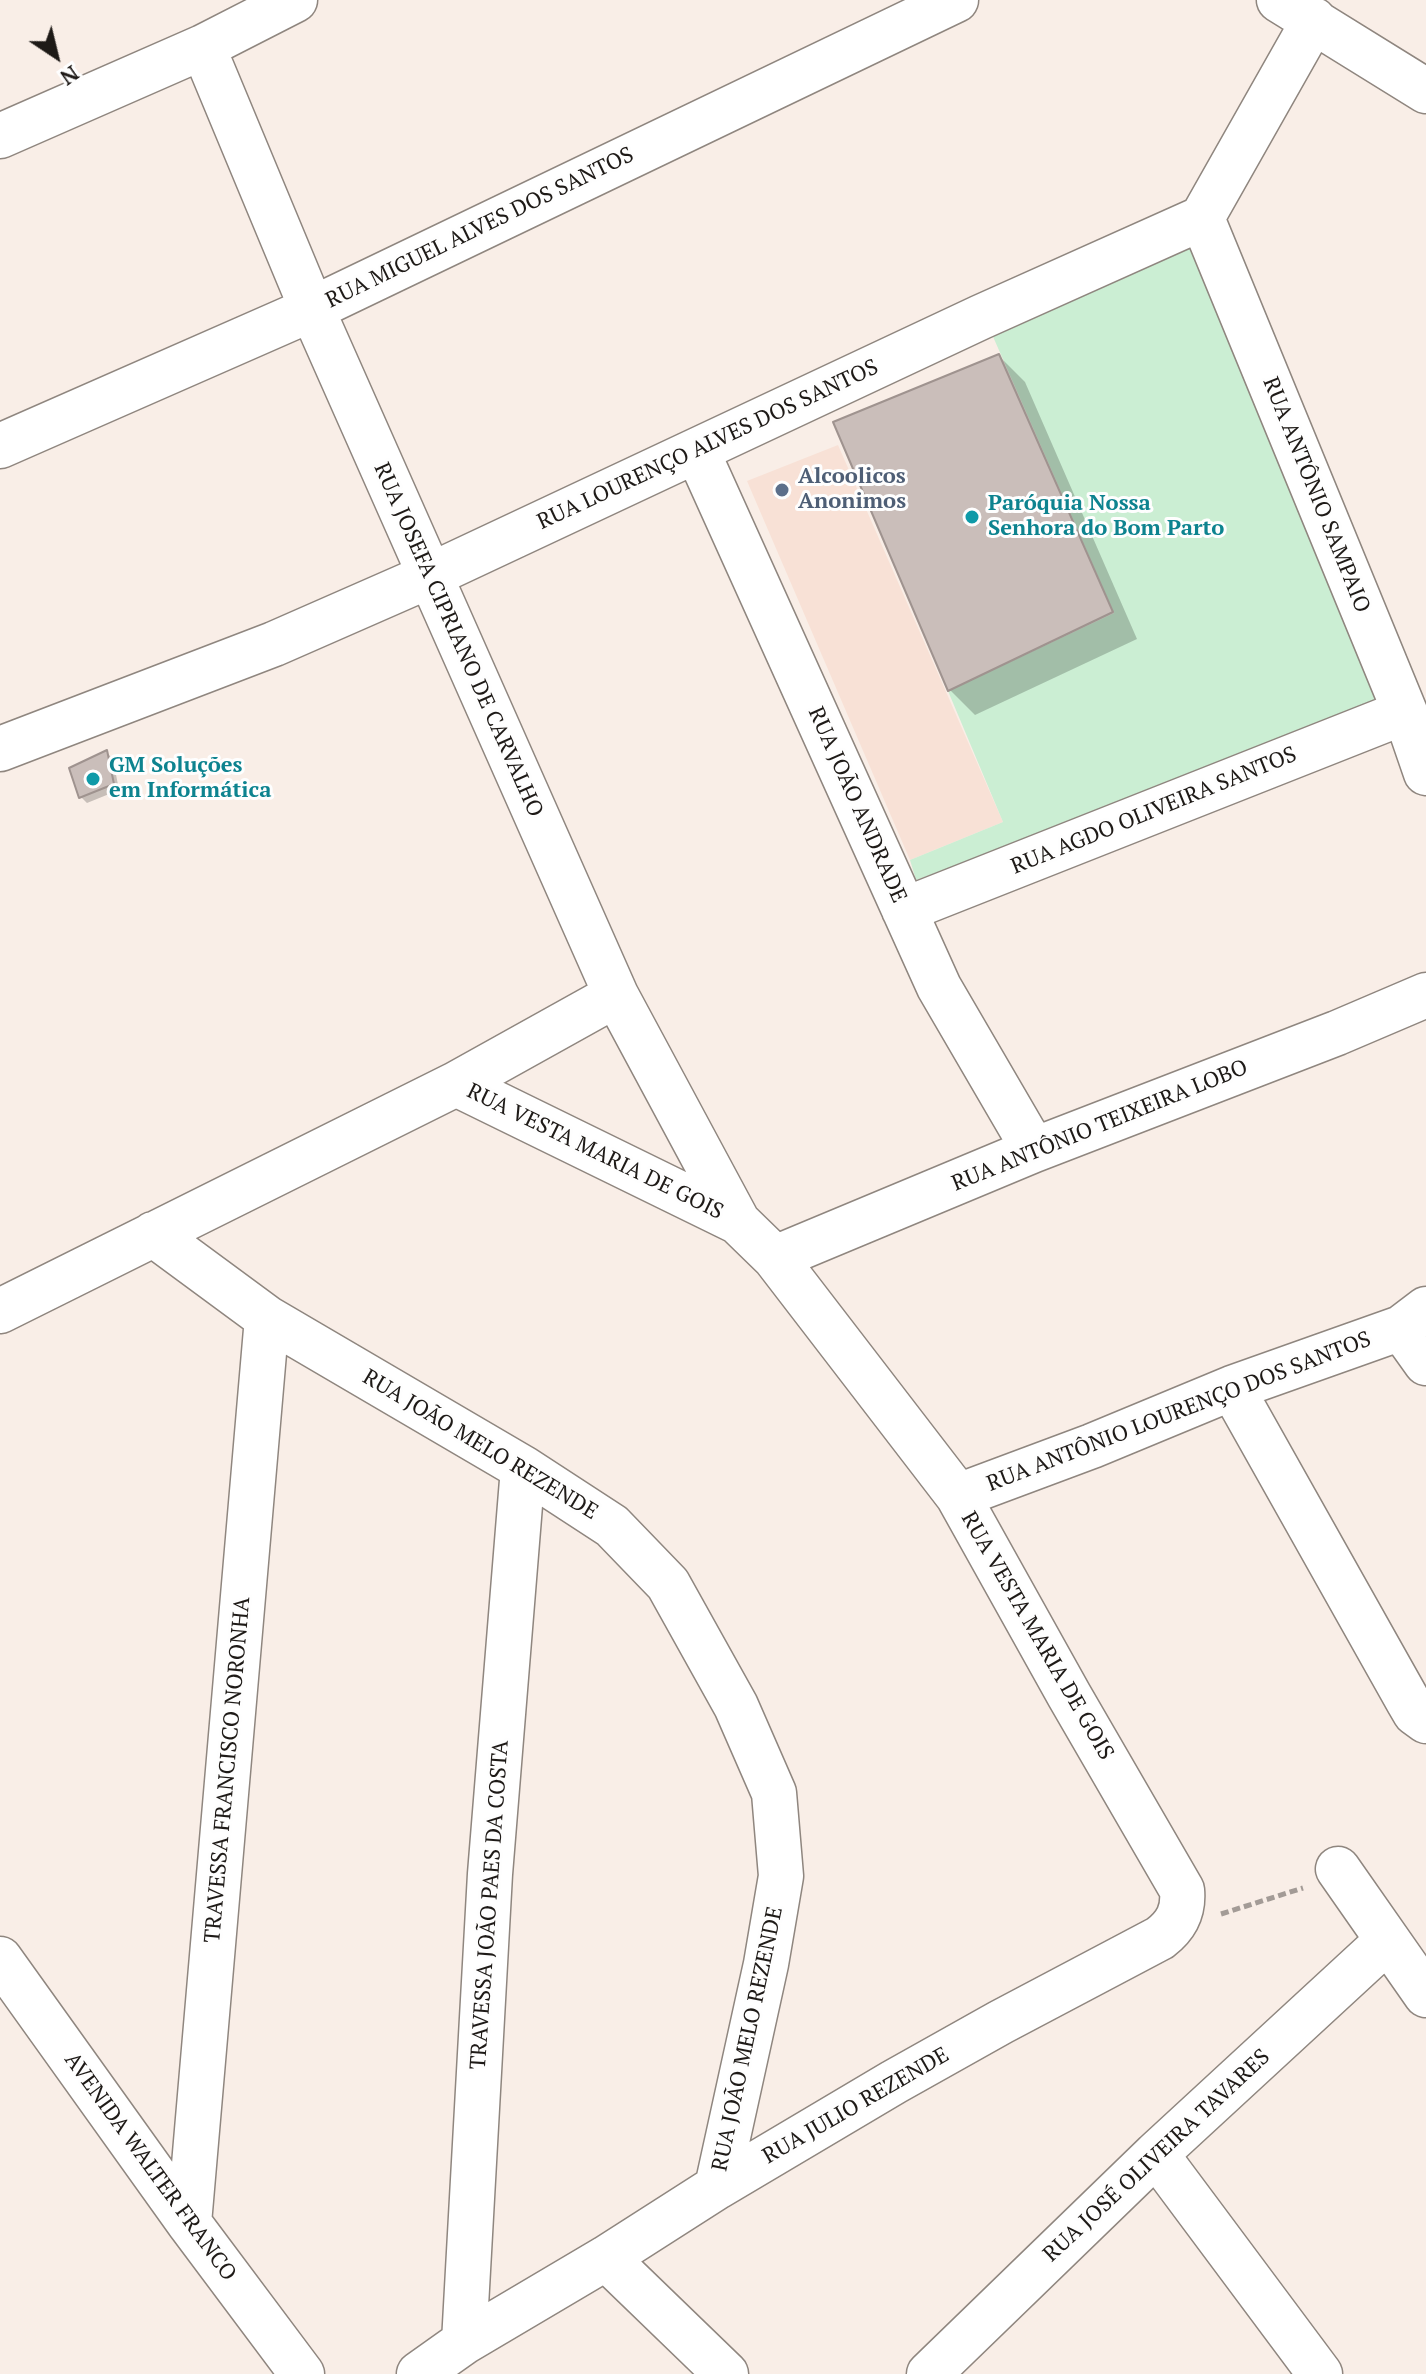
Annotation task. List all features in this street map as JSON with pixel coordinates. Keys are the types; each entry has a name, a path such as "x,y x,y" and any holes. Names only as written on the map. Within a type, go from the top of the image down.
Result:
{"street":[{"path":"0,136 203,47 295,0"},
{"name":"RUA MIGUEL ALVES DOS SANTOS","path":"0,446 312,309 956,0"},
{"path":"1202,218 1297,10 1426,91"},
{"name":"RUA JOSEFA CIPRIANO DE CARVALHO","path":"203,47 312,309 616,995 738,1222"},
{"name":"RUA LOURENÇO ALVES DOS SANTOS","path":"0,749 274,644 429,576 995,311 1202,218"},
{"name":"RUA ANTÔNIO SAMPAIO","path":"1202,218 1405,712 1426,773"},
{"name":"RUA JOÃO ANDRADE","path":"697,451 939,987 1034,1150"},
{"name":"RUA AGDO OLIVEIRA SANTOS","path":"904,910 1405,712"},
{"path":"456,1084 616,995"},
{"name":"RUA ANTÔNIO TEIXEIRA LOBO","path":"775,1258 1034,1150 1337,1033 1426,995"},
{"name":"RUA VESTA MARIA DE GOIS","path":"0,1311 456,1084 738,1222 775,1258 958,1496 1069,1695 1177,1878 1183,1901 1170,1931"},
{"name":"RUA JOÃO MELO REZENDE","path":"153,1234 267,1318 523,1468 612,1526 668,1584 736,1706 774,1793 781,1876 766,1964 717,2187"},
{"name":"TRAVESSA FRANCISCO NORONHA","path":"189,2223 267,1318"},
{"path":"1413,1318 1426,1363"},
{"name":"RUA ANTÔNIO LOURENÇO DOS SANTOS","path":"958,1496 1413,1318"},
{"path":"1232,1388 1408,1701 1415,1713 1426,1721"},
{"name":"TRAVESSA JOÃO PAES DA COSTA","path":"464,2342 490,1874 523,1468"},
{"path":"1340,1872 1426,1995"},
{"name":"RUA JULIO REZENDE","path":"419,2374 464,2342 894,2082 1170,1931"},
{"name":"RUA JOSÉ OLIVEIRA TAVARES","path":"929,2374 1156,2154 1387,1941"},
{"name":"AVENIDA WALTER FRANCO","path":"0,1959 189,2223 302,2374"},
{"path":"1156,2154 1320,2374"},
{"path":"606,2258 726,2374"}],"path":[{"path":"1170,1931 1340,1872"}],"shaded area":[{"path":"838,445 1003,822 910,860 747,481"}],"green space":[{"path":"1191,235 1400,705 916,880 910,860 1003,822 948,691 1114,613 991,332"}],"building":[{"name":"Paróquia Nossa Senhora do Bom Parto","path":"999,354 1113,612 948,691 833,422"},
{"name":"GM Soluções em Informática","path":"107,750 114,784 79,798 69,768"}],"place":[{"name":"Alcoolicos Anonimos","path":"782,490"},
{"name":"Paróquia Nossa Senhora do Bom Parto","path":"972,517"},
{"name":"GM Soluções em Informática","path":"93,779"}]}
